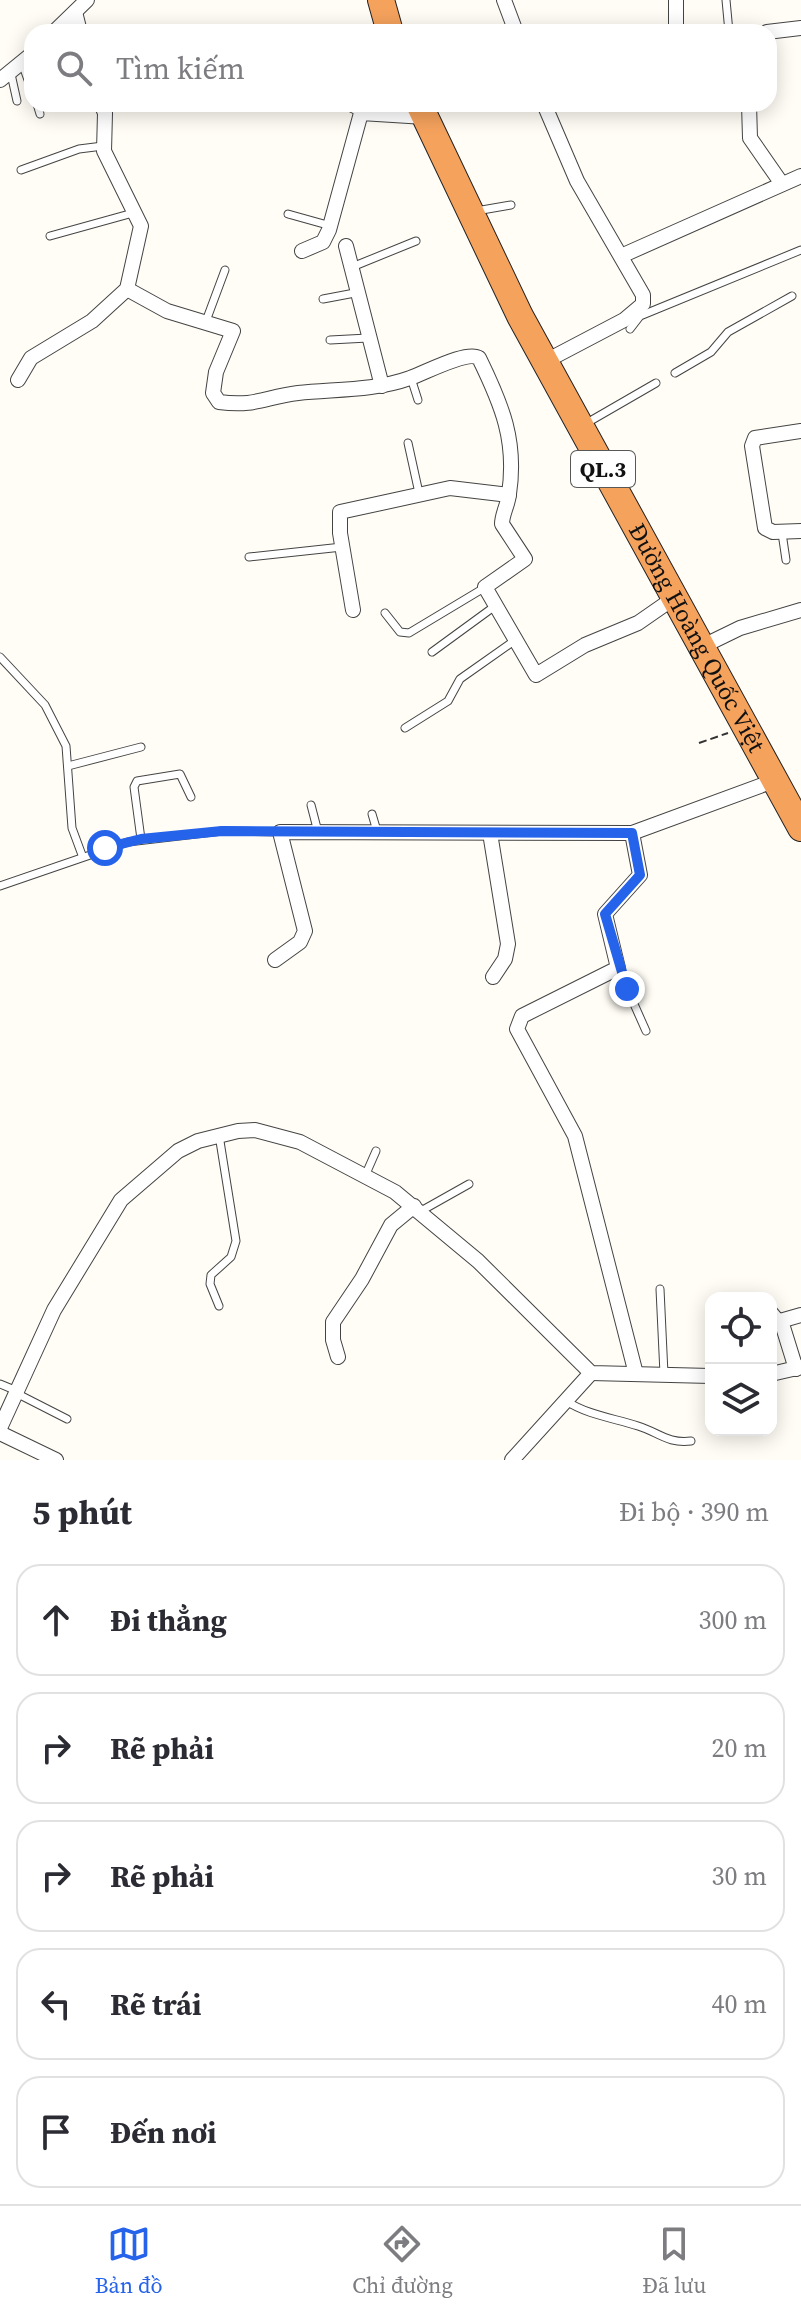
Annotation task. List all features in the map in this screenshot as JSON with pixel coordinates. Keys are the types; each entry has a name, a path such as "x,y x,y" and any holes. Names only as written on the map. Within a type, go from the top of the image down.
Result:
{"highway":[{"path":"381,0 388,24"},
{"name":"Đường Hoàng Quốc Việt","path":"425,112 470,212 544,362 801,828"}],"street":[{"path":"62,24 87,0"},
{"path":"504,0 513,24"},
{"path":"676,0 676,24"},
{"path":"75,12 78,24"},
{"path":"777,31 801,28"},
{"path":"5,77 24,61"},
{"path":"18,380 31,358 92,321 127,289 141,230 103,146 105,112"},
{"path":"302,251 323,242 331,226 361,113 377,112"},
{"path":"544,362 624,320 643,304 643,295 577,181 547,112"},
{"path":"749,112 750,138 782,184"},
{"path":"621,256 801,176"},
{"path":"346,246 382,386"},
{"path":"127,289 167,311 229,327 234,336 216,372 213,393 219,402 252,405 297,393 382,386 468,355 479,358 509,427 513,450 509,495 502,524 525,559 485,587 536,675 585,645 638,623 674,598"},
{"path":"801,431 755,438 752,446 763,525 768,531 801,531"},
{"path":"353,610 342,547 340,512 450,488 509,495"},
{"path":"701,647 740,628 801,610"},
{"path":"275,960 300,942 305,931 280,832 632,833 776,780"},
{"path":"490,833 508,944 505,959 493,977"},
{"path":"632,833 640,875 605,914 618,968 522,1016 517,1029 575,1136 636,1374"},
{"path":"56,1460 0,1431 54,1310 121,1200 156,1166 178,1151 219,1135 255,1130 277,1133 365,1176 418,1209 478,1261 591,1373 705,1376"},
{"path":"338,1357 333,1340 333,1322 362,1279 391,1225 418,1209"},
{"path":"777,1317 801,1315"},
{"path":"777,1319 798,1368 777,1373"},
{"path":"512,1460 591,1373"}],"lane":[{"path":"726,0 728,24"},
{"path":"5,77 17,101"},
{"path":"21,170 79,149 103,146"},
{"path":"470,212 511,205"},
{"path":"50,236 133,213"},
{"path":"288,214 331,226"},
{"path":"352,267 416,241"},
{"path":"630,329 640,316 801,250"},
{"path":"206,321 225,270"},
{"path":"323,299 360,292"},
{"path":"675,373 711,352 728,332 792,296"},
{"path":"330,340 368,338"},
{"path":"411,378 418,400"},
{"path":"580,428 656,383"},
{"path":"408,443 419,493"},
{"path":"782,533 786,560"},
{"path":"249,557 342,547"},
{"path":"385,613 400,632 409,633 485,587"},
{"path":"432,652 495,606"},
{"path":"405,728 448,701 460,679 514,641"},
{"path":"0,657 45,705 66,746 72,828 82,855"},
{"path":"68,766 141,747"},
{"path":"141,839 134,787 137,781 180,774 191,797"},
{"path":"311,805 318,832"},
{"path":"372,814 378,832"},
{"path":"0,886 82,855 141,839 222,831 280,832"},
{"path":"618,968 646,1031"},
{"path":"219,1135 236,1241 231,1257 211,1275 210,1284 219,1306"},
{"path":"365,1176 376,1151"},
{"path":"418,1209 469,1184"},
{"path":"660,1289 664,1375"},
{"path":"0,1384 67,1419"},
{"path":"566,1401 584,1411 640,1426 664,1440 691,1441"}],"path":[{"path":"699,743 746,726"}],"route":[{"path":"105,848 141,839 222,831 632,833 640,875 605,914 618,968 627,989"}]}
